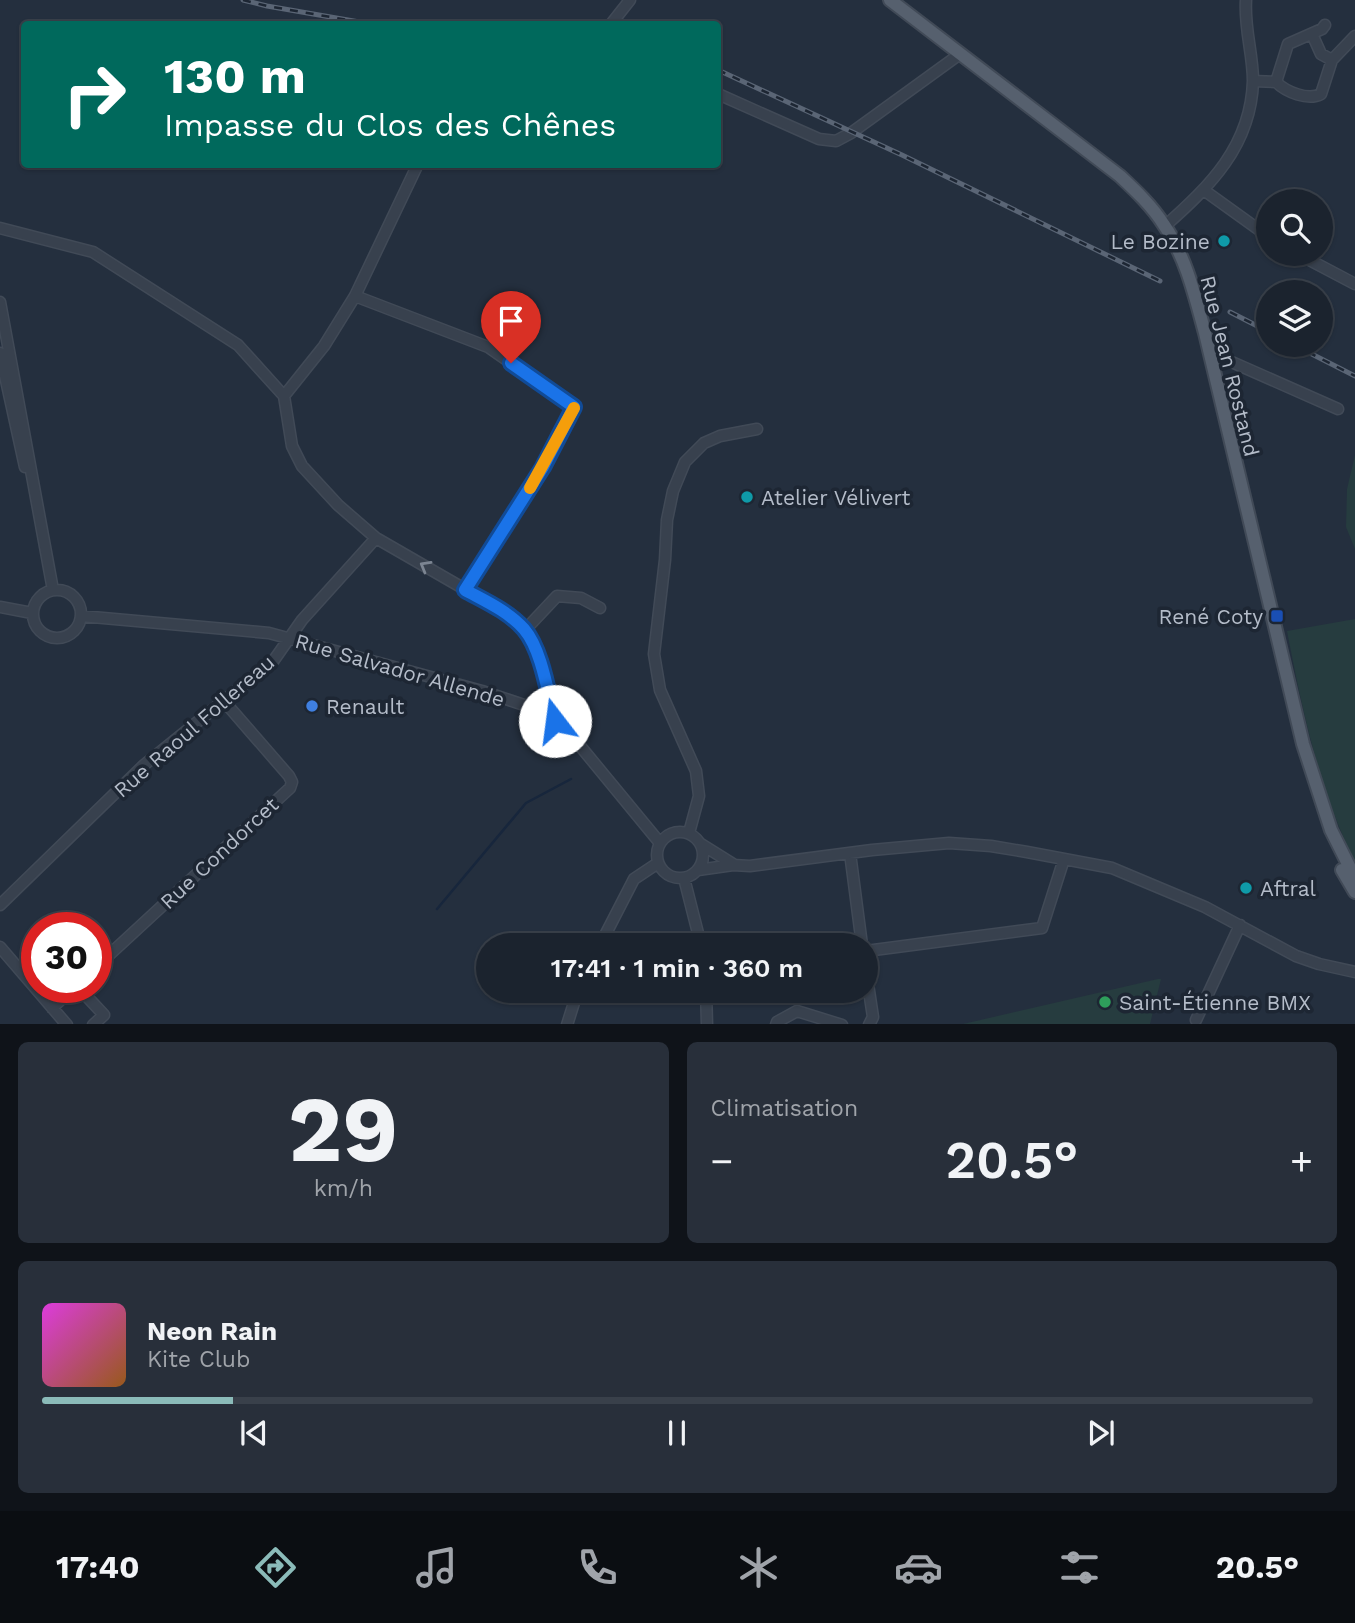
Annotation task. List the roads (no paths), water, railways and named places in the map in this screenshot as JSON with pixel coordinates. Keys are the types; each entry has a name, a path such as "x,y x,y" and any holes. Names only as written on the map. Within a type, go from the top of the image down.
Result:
{"main road":[{"name":"Rue Jean Rostand","path":"890,0 1120,176 1143,198 1165,226 1191,280 1303,744 1331,830 1355,878"},
{"name":"Rue Jean Rostand","path":"1303,744 1307,775 1317,813 1332,853 1355,892"}],"street":[{"path":"613,21 629,0"},
{"path":"1165,226 1205,191 1239,143 1249,112 1253,81 1245,18 1246,0"},
{"path":"1276,82 1288,44 1322,30 1325,25"},
{"path":"1312,34 1321,54 1332,60"},
{"path":"1253,81 1276,82 1282,87 1315,97 1321,94 1332,60 1355,36"},
{"path":"721,95 819,139 836,141 874,117 960,54"},
{"path":"284,396 324,345 355,296 416,168"},
{"path":"1205,191 1256,228"},
{"path":"0,228 93,252 238,345 284,396 292,446 302,466 338,505 376,538 501,610 525,630 540,661 555,721"},
{"path":"1321,266 1355,284"},
{"path":"355,296 488,346 574,407 543,467 465,590"},
{"path":"0,302 6,378 25,468 35,498 52,590"},
{"path":"1209,352 1338,409"},
{"path":"689,833 699,796 696,771 660,690 654,654 667,520 673,491 685,462 704,443 720,436 757,429"},
{"name":"Rue Raoul Follereau","path":"0,905 144,765 274,660 302,620 376,538"},
{"path":"52,590 67,592 73,596 78,602 81,616 74,631 59,638 51,638 37,629 32,613 38,598 52,590"},
{"path":"525,630 557,596 580,598 600,608"},
{"path":"0,607 32,613"},
{"name":"Rue Salvador Allende","path":"81,616 269,634 482,691 524,705 555,721 576,741 660,843"},
{"name":"Rue Condorcet","path":"112,953 290,788 292,782 289,776 223,700"},
{"path":"733,864 689,833 679,831 671,834 660,843 658,849 658,863 671,876 684,878 698,870 733,864 750,866 949,843 991,846 1112,868 1185,898 1296,956 1355,972"},
{"path":"698,870 704,855 701,844"},
{"path":"850,853 860,933"},
{"path":"878,949 1042,928 1064,859"},
{"path":"606,933 634,879 658,863"},
{"path":"684,878 698,933"},
{"path":"1196,1020 1240,925"},
{"path":"0,947 67,1024"},
{"path":"52,1008 58,1003"},
{"path":"92,1003 104,1015 93,1024"},
{"path":"567,1024 574,1003"},
{"path":"706,1003 707,1024"},
{"path":"869,1024 873,1017 871,1003"},
{"path":"776,1024 797,1011 842,1024"}],"waterway":[{"path":"437,909 526,803 571,779"}],"railway":[{"path":"243,0 354,21"},
{"path":"721,71 902,155 1160,281"},
{"path":"1230,312 1256,325"},
{"path":"1318,357 1355,376"}],"place":[{"name":"Le Bozine","path":"1224,241"},
{"name":"Atelier Vélivert","path":"747,497"},
{"name":"René Coty","path":"1277,616"},
{"name":"Renault","path":"312,706"},
{"name":"Aftral","path":"1246,888"},
{"name":"Saint-Étienne BMX","path":"1105,1002"}]}
